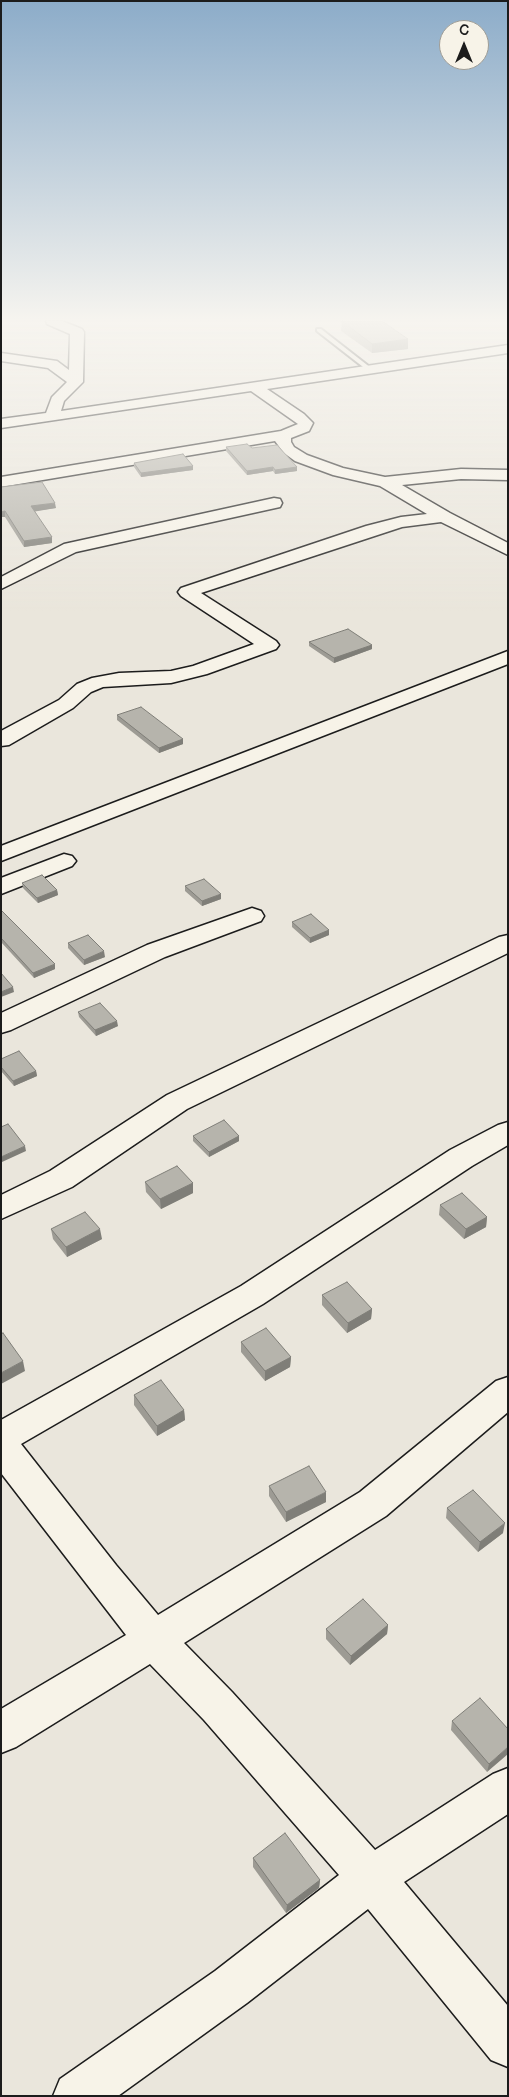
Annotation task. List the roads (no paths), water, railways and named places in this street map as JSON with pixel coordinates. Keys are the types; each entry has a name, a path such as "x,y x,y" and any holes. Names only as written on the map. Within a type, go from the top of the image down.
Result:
{"street":[{"path":"1,424 34,419"},
{"path":"1,482 284,435 304,428 306,423 300,419"},
{"path":"284,435 283,442 289,450 301,458 339,472 385,482 508,550"},
{"path":"385,482 461,474 508,475"},
{"path":"1,584 70,548 83,544 274,503"},
{"path":"1,740 66,704 84,688 99,682 119,679 172,677 200,670 269,645 187,592 372,530 401,522 444,516"},
{"path":"1,854 508,657"},
{"path":"1,887 64,861"},
{"path":"1,1024 156,951 252,916"},
{"path":"1,1208 61,1179 177,1102 508,943"},
{"path":"1,1438 252,1295 461,1158 508,1132"},
{"path":"1,1732 154,1640 373,1504 508,1391"},
{"path":"1,1445 103,1578 154,1640 218,1706 371,1878 508,2043"},
{"path":"77,2096 231,1987 371,1878 508,1789"}]}
